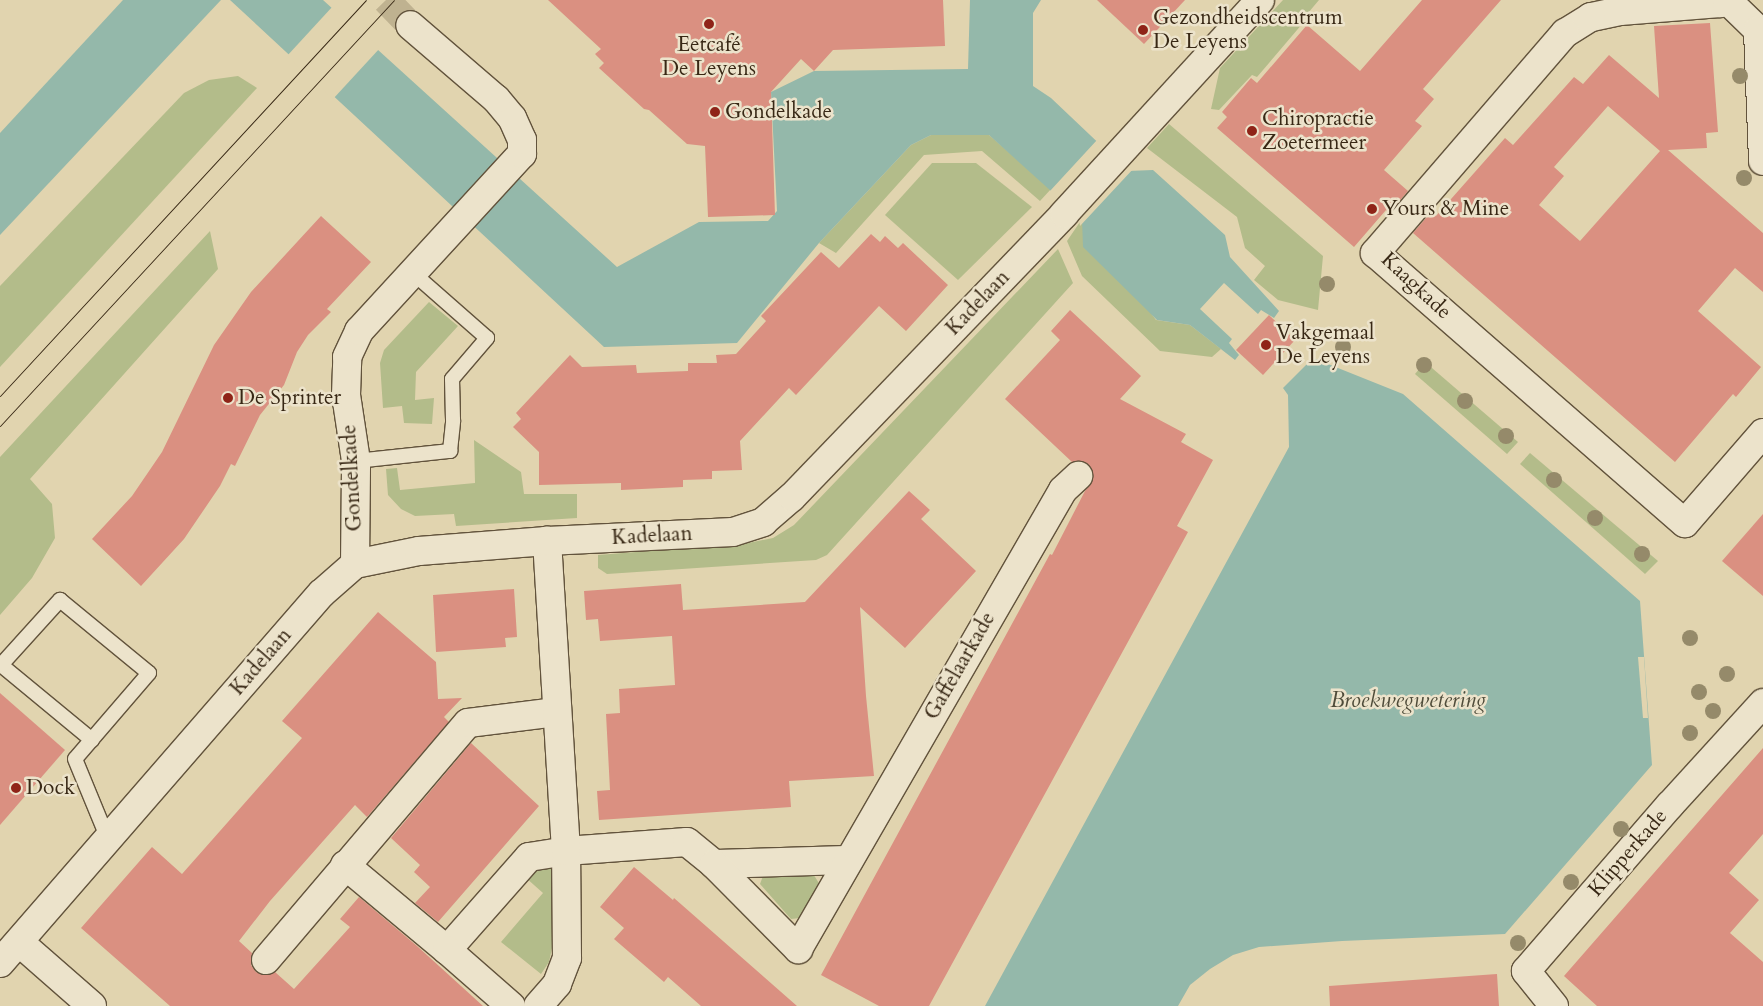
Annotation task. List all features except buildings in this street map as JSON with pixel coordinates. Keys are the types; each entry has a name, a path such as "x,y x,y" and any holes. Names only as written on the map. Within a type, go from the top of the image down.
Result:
{"street":[{"name":"Kadelaan","path":"0,963 322,593 356,564 387,556 419,551 547,541 733,532 763,522 792,497 1029,250 1260,0"},
{"path":"1727,0 1758,30 1763,162"},
{"name":"Kaagkade","path":"1727,0 1720,3 1620,11 1591,18 1565,34 1375,253 1685,523 1763,433"},
{"name":"Gondelkade","path":"356,564 356,461 346,395 347,357 359,331 522,154 522,140 512,118 496,99 410,25"},
{"name":"Gaffelaarkade","path":"447,950 529,857 687,842 714,864 798,949 1063,490 1078,476"},
{"path":"538,1006 557,984 567,958 566,852 556,712 552,586 547,541"},
{"name":"Klipperkade","path":"1552,1005 1526,971 1670,805 1763,703"},
{"path":"266,960 468,723 556,712"},
{"path":"714,864 848,860"},
{"path":"345,865 511,1006"},
{"path":"19,942 92,1006"}],"lane":[{"path":"356,461 450,451 453,420 452,379 487,338 412,272"},
{"path":"92,740 1,665 60,600 149,673 92,740 75,759 108,839"}],"green space":[{"path":"1283,0 1319,0 1303,19 1303,23 1257,77 1252,75 1219,110 1211,109 1220,68"},
{"path":"238,76 257,88 0,367 0,286 184,93 209,80"},
{"path":"1169,124 1323,256 1318,310 1278,300 1254,280 1265,266 1245,248 1237,217 1147,148"},
{"path":"931,135 989,135 1051,189 1040,201 982,151 924,155 836,253 819,243 911,145"},
{"path":"932,163 976,163 1032,207 958,280 885,215"},
{"path":"1082,219 1156,320 1190,325 1221,349 1212,357 1160,351 1082,276 1067,241"},
{"path":"210,231 218,269 30,479 52,504 55,538 32,578 0,615 0,457"},
{"path":"1058,249 1073,283 827,555 816,560 607,574 598,568 598,555 748,543 773,538 794,525"},
{"path":"429,302 458,326 416,372 415,400 434,398 432,424 404,423 402,406 383,408 380,363 384,350"},
{"path":"1425,362 1518,442 1507,454 1415,374"},
{"path":"474,440 521,472 524,494 577,494 577,518 456,526 454,514 415,516 401,509 388,495 386,469 397,468 400,490 475,483"},
{"path":"1530,453 1658,561 1645,574 1520,464"},
{"path":"552,857 556,930 549,962 541,974 501,942 543,893 525,877"},
{"path":"812,872 820,885 800,918 791,919 760,884 763,876"}],"water":[{"path":"123,0 221,0 0,235 0,133"},
{"path":"230,0 323,0 617,267 699,222 768,221 777,211 771,92 814,71 968,69 970,0 1041,0 1033,13 1033,86 1051,98 1128,171 1153,170 1225,235 1230,257 1279,311 1274,318 1261,310 1258,314 1224,283 1200,309 1232,339 1229,343 1239,355 1235,360 1190,325 1157,320 1083,247 1082,219 989,135 931,135 911,145 819,243 737,343 604,347"},
{"name":"Broekwegwetering","path":"1313,358 1403,394 1640,601 1652,765 1505,934 1342,941 1259,947 1233,955 1210,969 1190,985 1178,1006 985,1006 1289,447 1288,395 1283,388"}],"pier":[{"path":"333,6 380,48 333,99 287,56"},
{"path":"1097,140 1129,168 1134,168 1080,226 1079,220 1050,191"},
{"path":"1638,657 1644,657 1648,718 1643,718"}],"tunnel":[{"path":"386,0 410,25"}],"tram line":[{"path":"0,396 366,0"},
{"path":"0,426 394,0"}],"place":[{"name":"Eetcafé De Leyens","path":"709,24"},
{"name":"Gezondheidscentrum De Leyens","path":"1143,30"},
{"name":"Gondelkade","path":"715,112"},
{"name":"Chiropractie Zoetermeer","path":"1252,131"},
{"name":"Yours & Mine","path":"1372,209"},
{"name":"Vakgemaal De Leyens","path":"1266,345"},
{"name":"De Sprinter","path":"228,398"},
{"name":"Dock","path":"16,788"}]}
